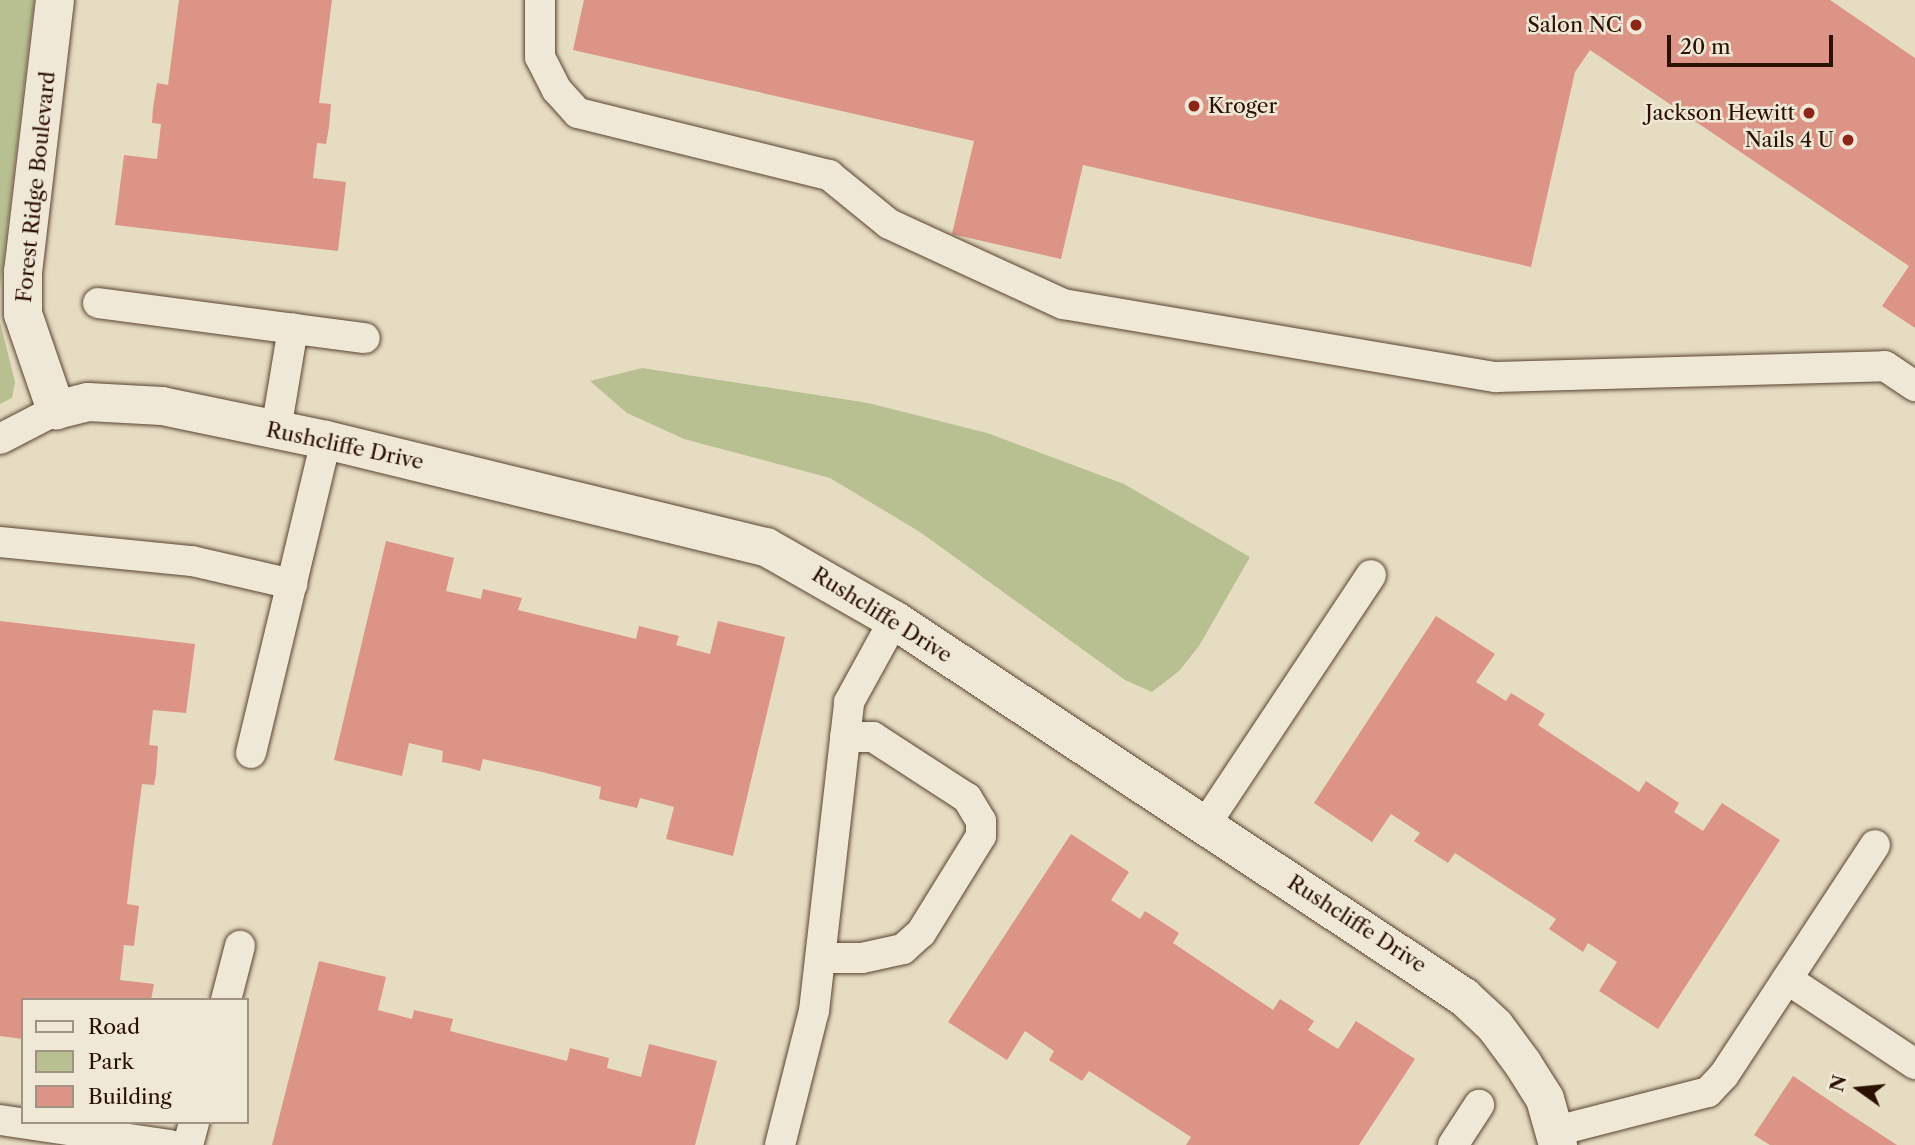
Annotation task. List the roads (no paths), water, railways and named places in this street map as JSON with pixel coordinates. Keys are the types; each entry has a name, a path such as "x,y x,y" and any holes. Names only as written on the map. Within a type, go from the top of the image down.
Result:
{"street":[{"name":"Forest Ridge Boulevard","path":"55,0 23,271 23,314 57,410"},
{"name":"Rushcliffe Drive","path":"57,410 88,402 125,402 275,430 766,547 894,620 1464,997 1495,1026 1523,1064 1557,1138"}],"lane":[{"path":"540,0 540,57 557,90 578,113 829,175 863,198 889,224 1063,304 1496,377 1885,366 1915,386"},
{"path":"97,303 365,338"},
{"path":"275,430 293,328"},
{"path":"0,439 57,410"},
{"path":"251,753 326,440"},
{"path":"0,542 192,561 292,584"},
{"path":"1205,825 1371,575"},
{"path":"780,1145 814,1011 845,737 856,684 894,620"},
{"path":"821,958 862,958 903,949 921,933 981,836 981,821 967,798 873,737 845,737"},
{"path":"1557,1138 1708,1092 1787,979 1875,845"},
{"path":"227,998 240,946"},
{"path":"1787,979 1915,1063"},
{"path":"1453,1145 1479,1105"},
{"path":"0,1120 21,1123"},
{"path":"27,1124 170,1145"},
{"path":"188,1145 193,1124"}],"place":[{"name":"Salon NC","path":"1636,25"},
{"name":"Kroger","path":"1194,106"},
{"name":"Jackson Hewitt","path":"1809,113"},
{"name":"Nails 4 U","path":"1848,140"}]}
